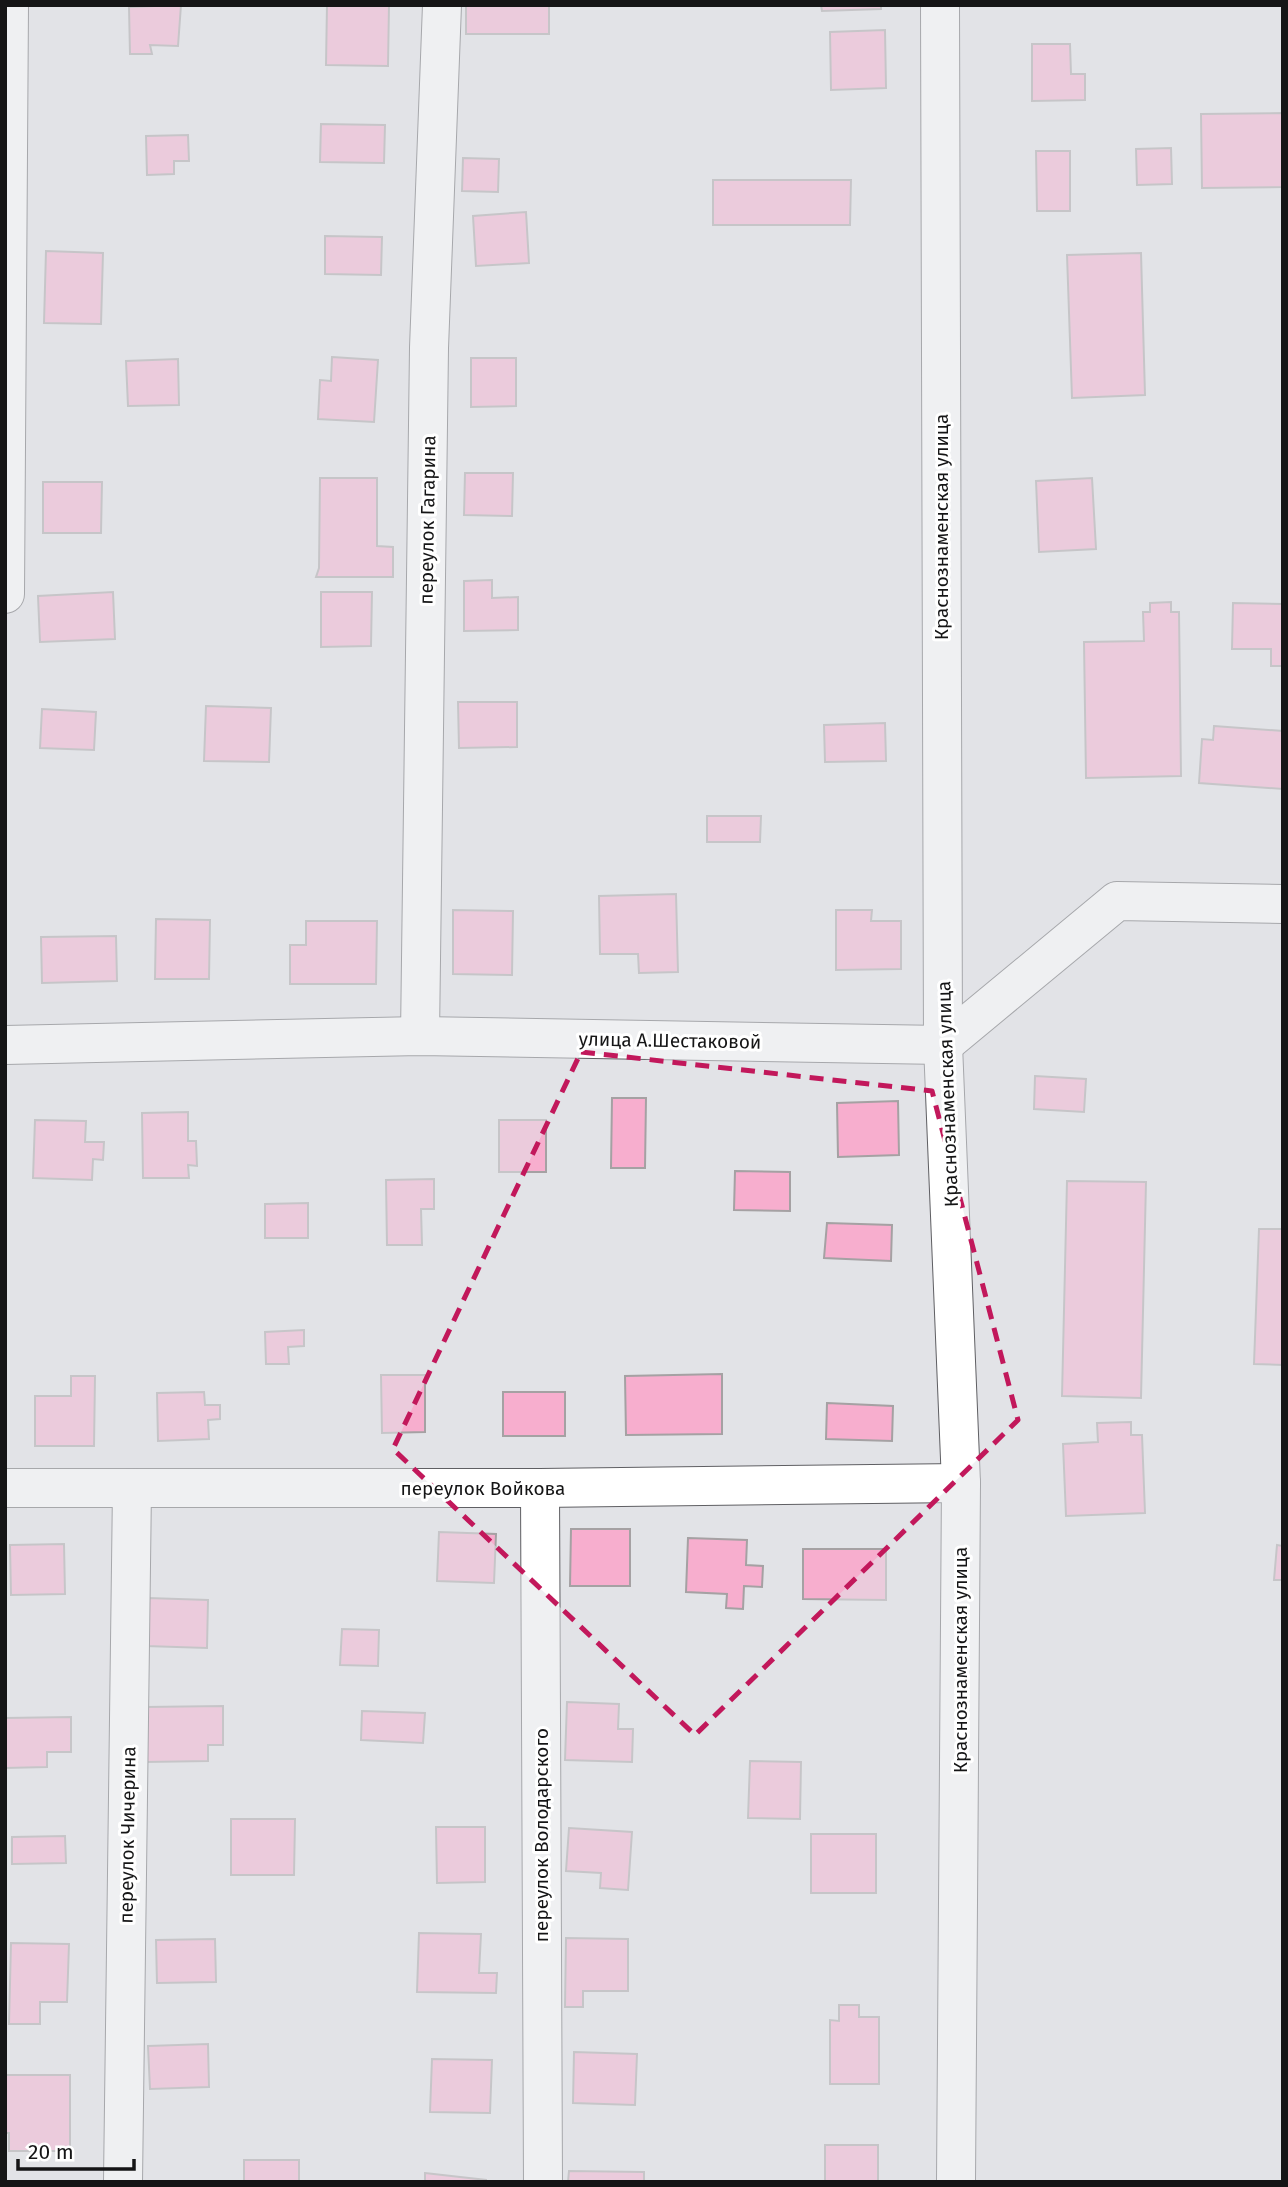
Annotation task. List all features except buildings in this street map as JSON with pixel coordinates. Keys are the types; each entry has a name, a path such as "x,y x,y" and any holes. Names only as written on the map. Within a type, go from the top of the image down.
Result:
{"street":[{"path":"5,594 9,5"},
{"name":"переулок Гагарина","path":"420,1035 429,362 442,5"},
{"name":"Краснознаменская улица","path":"940,5 943,1045 961,1483 956,2182"},
{"path":"943,1045 1117,901 1283,904"},
{"name":"улица А.Шестаковой","path":"5,1045 420,1035 943,1045"},
{"name":"переулок Войкова","path":"5,1488 540,1488 961,1483"},
{"name":"переулок Чичерина","path":"123,2182 132,1488"},
{"name":"переулок Володарского","path":"540,1488 543,2182"}],"highlighted area":[{"path":"581,1052 932,1091 1018,1420 695,1735 393,1449"}]}
